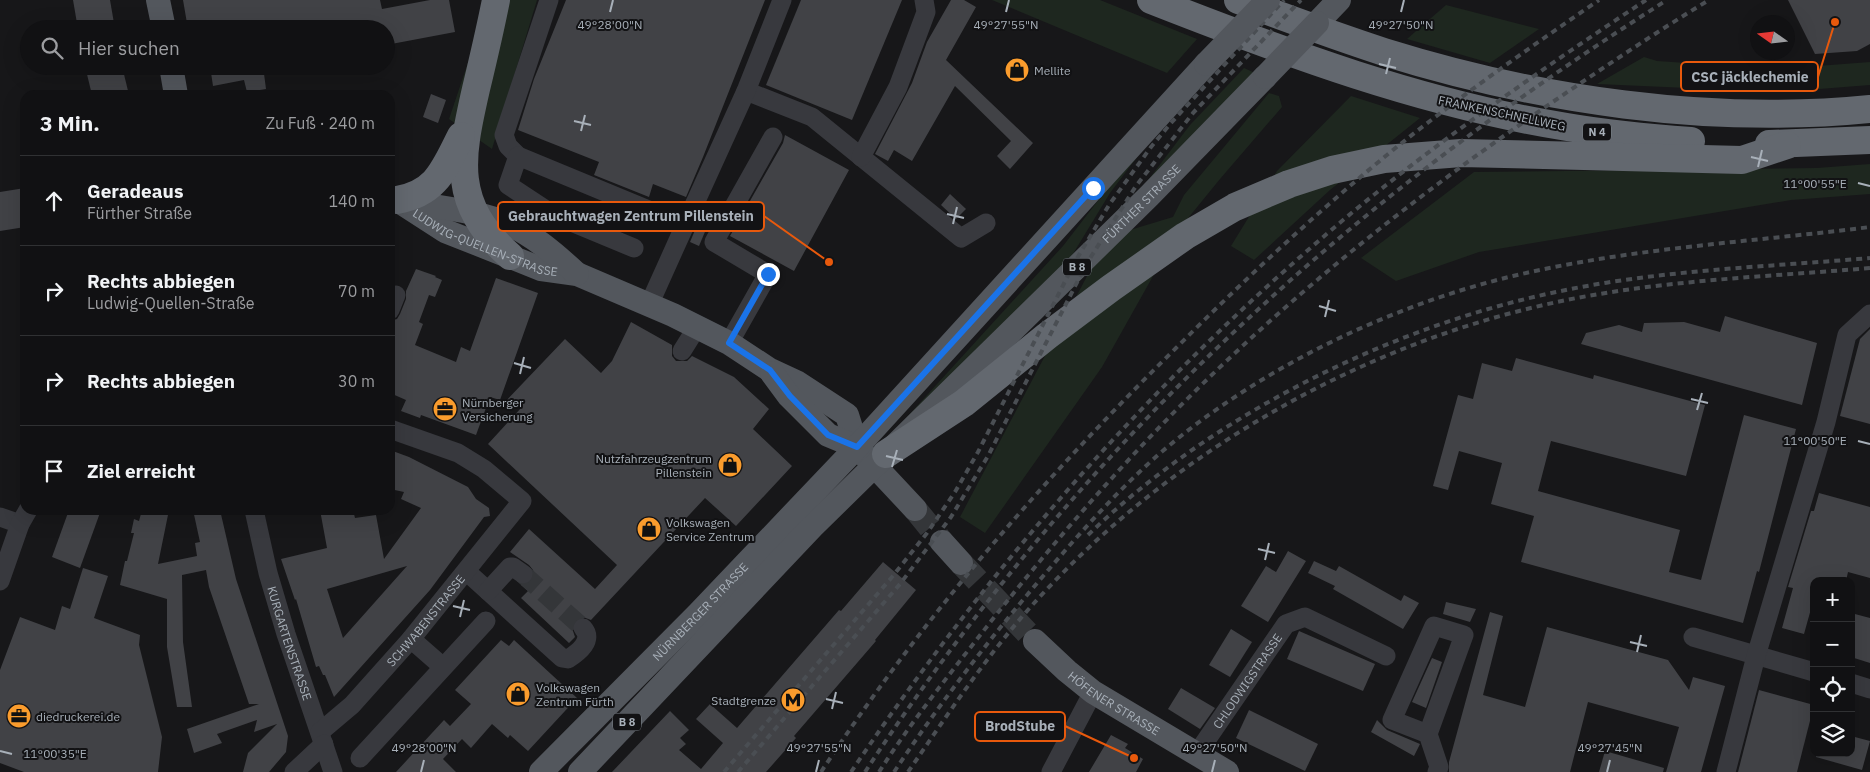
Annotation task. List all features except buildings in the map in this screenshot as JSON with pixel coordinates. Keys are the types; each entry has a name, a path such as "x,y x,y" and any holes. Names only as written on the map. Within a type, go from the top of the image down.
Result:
{"highway":[{"path":"496,0 469,121 463,154 463,170 467,192 474,213 492,239 510,256"},
{"name":"FRANKENSCHNELLWEG","path":"1151,0 1271,47 1344,72 1480,110 1565,127 1621,135 1706,142 1787,145 1870,140"},
{"path":"1238,0 1384,52 1466,74 1564,95 1632,106 1695,111 1784,113 1870,109"},
{"path":"395,199 417,196 435,182 469,121"},
{"path":"880,460 964,402 1047,336 1185,236 1235,207 1289,184 1332,170 1384,159 1461,153 1742,160 1787,145"}],"main road":[{"path":"158,0 162,20"},
{"name":"B 8","path":"857,447 1206,64 1268,0"},
{"name":"FÜRTHER STRASSE","path":"880,460 1149,196 1339,0"},
{"path":"173,75 175,90"},
{"name":"LUDWIG-QUELLEN-STRASSE","path":"395,199 474,213 502,222 517,229 550,250 577,274"},
{"name":"LUDWIG-QUELLEN-STRASSE","path":"395,200 445,231 542,269 577,274 649,305 729,343 770,370 798,383 847,415 857,447"},
{"path":"857,447 880,460 914,509"},
{"name":"NÜRNBERGER STRASSE","path":"541,772 679,634 857,447"},
{"name":"NÜRNBERGER STRASSE","path":"580,772 812,527 880,460"},
{"path":"942,542 961,563"},
{"name":"HÖFENER STRASSE","path":"1034,641 1092,692 1227,772"}],"street":[{"path":"549,0 504,135 508,146 518,156 684,225"},
{"path":"649,305 746,91 782,0"},
{"path":"861,157 898,87 926,12 924,0"},
{"path":"746,91 812,118 961,238 986,223"},
{"path":"729,343 768,274 714,242 773,137"},
{"path":"518,156 508,185 552,214 634,248"},
{"path":"1726,772 1756,656 1826,422 1847,335 1870,314"},
{"path":"682,351 697,327"},
{"name":"SCHWABENSTRASSE","path":"294,772 411,639 522,501 484,469 458,453 395,431"},
{"name":"KURGARTENSTRASSE","path":"255,515 268,573 286,634 333,772"},
{"path":"0,517 24,517 0,581"},
{"path":"488,591 510,567 523,574"},
{"path":"466,572 562,658 568,659 574,656 587,642 588,633 583,628"},
{"name":"CHLODWIGSTRASSE","path":"1196,754 1286,624 1305,617 1386,656"},
{"path":"360,758 486,621"},
{"path":"1428,734 1392,720 1434,626 1464,635 1428,734 1439,767 1437,772"},
{"path":"1693,637 1810,671"},
{"path":"411,639 443,667"},
{"path":"1855,684 1870,689"},
{"path":"1051,772 1092,692"}],"shaded area":[{"path":"483,0 537,0 492,149 449,119 479,30"},
{"path":"992,0 1100,0 1197,39 1167,73"},
{"path":"1446,5 1539,29 1490,63 1407,39"},
{"path":"1644,57 1657,61 1777,69 1870,62 1870,85 1781,92 1597,84"},
{"path":"1244,68 1255,73 1133,200 1190,125"},
{"path":"1269,93 1279,96 1282,107 1180,228 1102,367 985,533 960,517 1095,261 1130,230 1173,217 1184,195"},
{"path":"1351,96 1420,118 1330,190 1254,260 1231,246 1277,171"},
{"path":"1153,136 1110,193 1065,267 897,428 1063,246 1107,189"},
{"path":"1870,164 1870,194 1791,200 1479,252 1396,281 1361,258 1474,172 1817,168"}],"tunnel":[{"path":"915,509 942,542"},
{"path":"961,563 1035,641"},
{"path":"523,574 583,628"}],"railway":[{"path":"724,772 892,577 927,533 955,492 978,452 1076,260 1109,205 1171,123 1284,0"},
{"path":"738,772 900,584 951,517 988,456 1087,263 1136,186 1193,113 1301,0"},
{"path":"821,772 901,658 987,551 1079,448 1176,348 1282,246 1393,150 1495,73 1599,0"},
{"path":"851,772 906,693 963,617 1023,543 1149,401 1217,334 1287,269 1394,179 1500,100 1646,0"},
{"path":"865,772 951,650 1044,533 1144,422 1250,317 1348,230 1451,149 1558,72 1667,0"},
{"path":"879,772 934,695 992,620 1100,491 1158,429 1258,331 1383,226 1470,160 1560,97 1709,0"},
{"path":"894,772 947,696 1004,623 1113,498 1158,455 1196,424 1237,395 1280,369 1372,323 1466,289 1513,276 1557,266 1646,252 1870,227"},
{"path":"1088,535 1137,492 1190,452 1246,415 1305,382 1367,353 1430,328 1493,308 1556,292 1595,285 1712,270 1870,258"},
{"path":"908,772 995,650 1027,611 1081,555 1139,504 1201,457 1268,415 1337,378 1409,347 1482,321 1557,302 1674,284 1870,268"}],"place":[{"name":"CSC jäcklechemie","path":"1835,22"},
{"name":"Mellite","path":"1017,70"},
{"name":"Gebrauchtwagen Zentrum Pillenstein","path":"829,262"},
{"name":"Nürnberger Versicherung","path":"445,409"},
{"name":"Nutzfahrzeugzentrum Pillenstein","path":"730,465"},
{"name":"Volkswagen Service Zentrum","path":"649,529"},
{"name":"Volkswagen Zentrum Fürth","path":"518,694"},
{"name":"Stadtgrenze","path":"793,700"},
{"name":"diedruckerei.de","path":"19,716"},
{"name":"BrodStube","path":"1134,758"}],"route":[{"path":"768,274 729,343 770,370 790,396 828,435 857,447 1093,188"}]}
